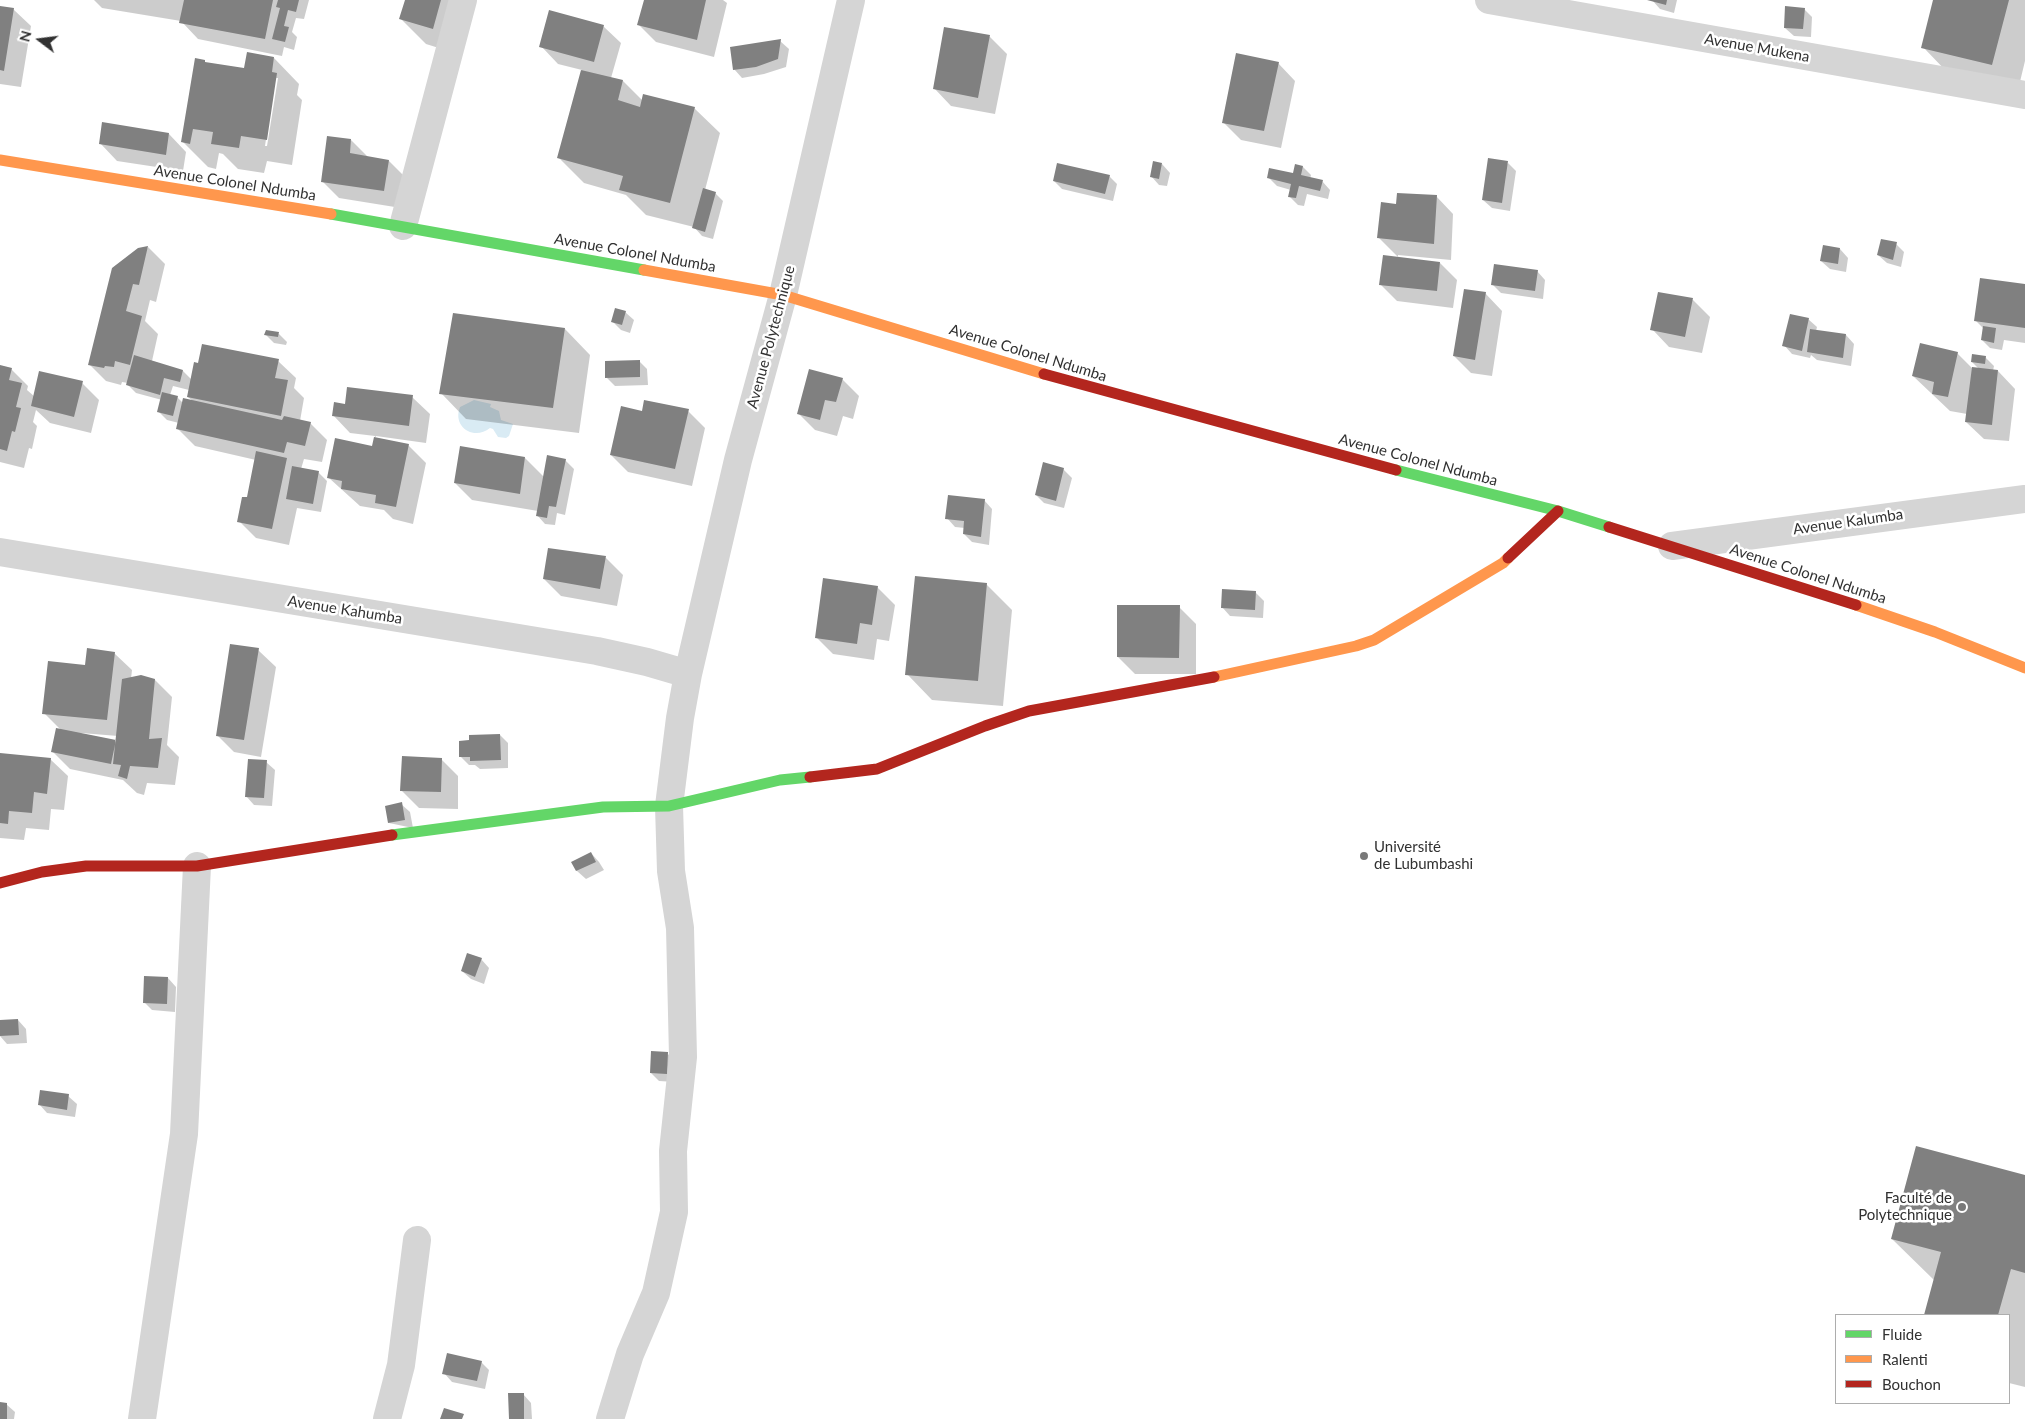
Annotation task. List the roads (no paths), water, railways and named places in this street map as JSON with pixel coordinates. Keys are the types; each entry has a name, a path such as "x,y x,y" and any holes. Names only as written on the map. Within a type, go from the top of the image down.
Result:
{"street":[{"path":"403,226 463,0"},
{"name":"Avenue Polytechnique","path":"610,1419 630,1354 656,1293 674,1212 673,1151 683,1057 680,928 671,871 669,806 680,718 688,674 738,460 783,295 850,0"},
{"name":"Avenue Mukena","path":"1490,0 2025,95"},
{"name":"Avenue Colonel Ndumba","path":"0,160 403,226 783,295 1082,385 1361,462 1558,511 1875,612 1992,653 2025,668"},
{"name":"Avenue Kalumba","path":"1672,546 2025,499"},
{"path":"0,883 42,872 86,866 197,866 428,829 603,807 669,806 780,780 877,769 985,726 1029,711 1244,672 1356,646 1374,640 1503,563 1558,511"},
{"name":"Avenue Kahumba","path":"0,552 597,651 647,662 688,674"},
{"path":"142,1419 184,1134 197,866"},
{"path":"386,1419 401,1365 417,1240"}],"place":[{"name":"Université de Lubumbashi","path":"1364,856"},
{"name":"Faculté de Polytechnique","path":"1962,1207"}]}
